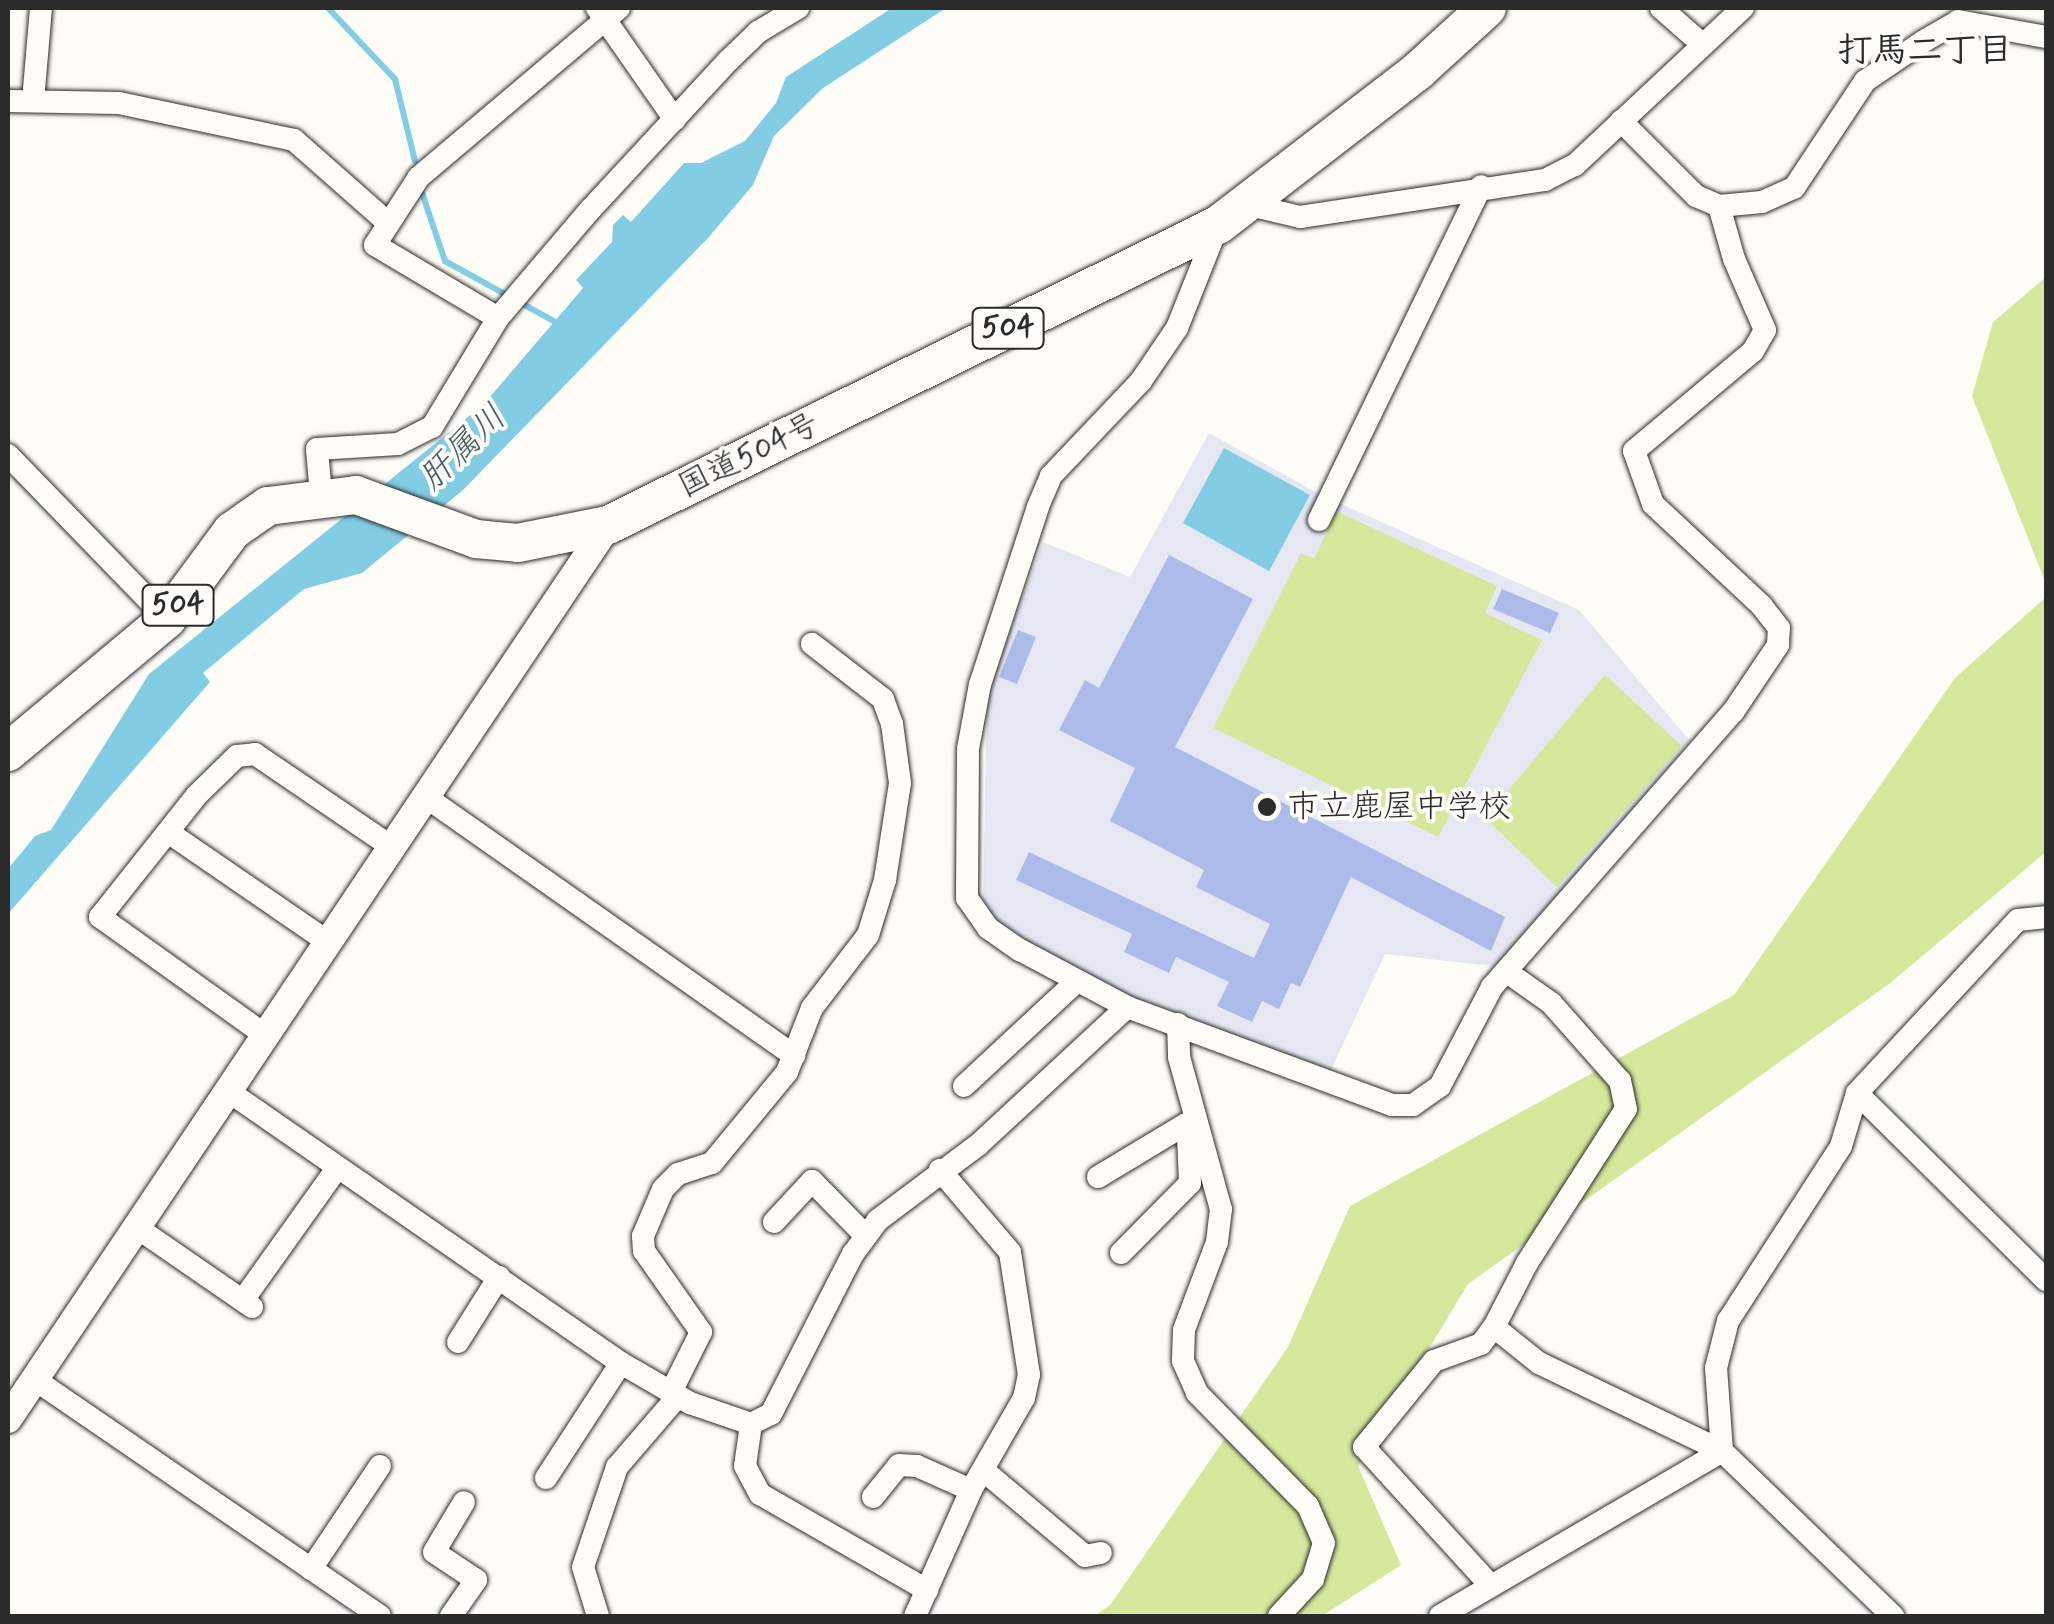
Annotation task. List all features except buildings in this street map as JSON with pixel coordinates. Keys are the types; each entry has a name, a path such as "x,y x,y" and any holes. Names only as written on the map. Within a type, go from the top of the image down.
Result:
{"highway":[{"name":"国道504号","path":"339,495 476,539 547,541 608,525 1232,214 1419,70 1487,8"},
{"name":"504","path":"8,752 167,619 232,531 268,506 339,495"}],"street":[{"path":"33,101 41,8"},
{"path":"339,495 317,449 398,444 432,427 498,318 758,32 798,8"},
{"path":"1661,8 1703,45"},
{"path":"1719,206 1734,259 1765,330 1753,351 1634,451 1652,504 1762,606 1779,628 1778,645 1733,712 1492,987 1440,1086 1413,1104 1392,1105 1128,1007 1076,982 988,928 968,898 970,732 992,644 1051,476 1140,381 1177,328 1232,214 1300,217 1481,186 1545,180 1575,165 1742,8"},
{"path":"498,318 375,245 386,222 419,177 607,12 674,120"},
{"path":"1621,121 1673,178 1719,206 1762,202 1794,188 1866,81 1958,21 2046,37"},
{"path":"8,101 119,103 294,140 386,222"},
{"path":"1319,520 1481,186"},
{"path":"8,455 167,619"},
{"path":"8,1419 608,525"},
{"path":"598,1616 583,1567 618,1467 674,1394 700,1332 644,1251 644,1236 663,1190 678,1174 712,1163 794,1056 812,1008 868,935 885,880 900,783 883,698 812,644"},
{"path":"265,1035 100,918 168,832 237,756 255,754 392,847"},
{"path":"426,797 794,1056"},
{"path":"168,832 328,942"},
{"path":"1722,1451 1716,1368 1728,1321 1841,1146 1857,1093 2018,920 2046,916"},
{"path":"1491,1586 1364,1447 1434,1360 1481,1344 1494,1328 1527,1264 1626,1108 1620,1081 1551,1004 1507,972"},
{"path":"964,1086 1076,982"},
{"path":"228,1090 620,1363 674,1394 751,1424 771,1414 866,1236 905,1194 978,1144 1128,1007"},
{"path":"1121,1253 1190,1183 1190,1119 1178,1024"},
{"path":"1857,1093 2046,1280"},
{"path":"1098,1177 1190,1119"},
{"path":"1190,1119 1221,1209 1216,1242 1184,1330 1183,1361 1197,1392 1308,1506 1324,1542 1313,1579 1279,1616"},
{"path":"136,1227 248,1304 338,1167"},
{"path":"914,1616 977,1480 1024,1398 1029,1375 1018,1270 940,1170"},
{"path":"774,1222 812,1181 866,1236"},
{"path":"458,1342 499,1277"},
{"path":"1494,1328 1539,1363 1722,1451 1892,1616"},
{"path":"546,1478 620,1363"},
{"path":"34,1379 380,1616"},
{"path":"751,1424 746,1466 760,1494 926,1590"},
{"path":"1440,1616 1722,1451"},
{"path":"311,1569 380,1466"},
{"path":"872,1497 899,1466 917,1466 977,1480 1085,1556 1100,1553"},
{"path":"451,1616 476,1580 434,1552 464,1502"}],"shaded area":[{"path":"1209,433 1321,495 1579,610 1690,741 1501,967 1385,954 1331,1070 1127,997 1013,937 983,906 987,693 1043,542 1130,577"}],"green space":[{"path":"2046,277 2046,584 1972,396 1993,322"},
{"path":"1336,511 1497,586 1485,613 1542,640 1438,837 1213,728 1301,553 1314,559"},
{"path":"2046,597 2046,852 1889,984 1468,1284 1358,1466 1401,1565 1322,1616 1095,1616 1111,1604 1288,1347 1350,1206 1734,995 1955,678"},
{"path":"1605,675 1682,746 1557,887 1485,818"}],"water":[{"name":"肝属川","path":"892,8 946,8 823,88 774,136 753,185 708,238 462,491 362,573 304,589 203,673 210,682 8,914 8,869 35,836 51,830 149,674 483,405 583,288 576,280 612,242 613,225 623,215 631,222 684,163 701,163 745,141 776,103 786,77"},
{"path":"1224,448 1310,495 1269,571 1183,523"}],"waterway":[{"path":"328,8 395,79 415,161"},
{"path":"422,193 445,261 559,324"}],"place":[{"name":"市立鹿屋中学校","path":"1267,807"}],"district":[{"name":"打馬二丁目","path":"1925,51"}]}
